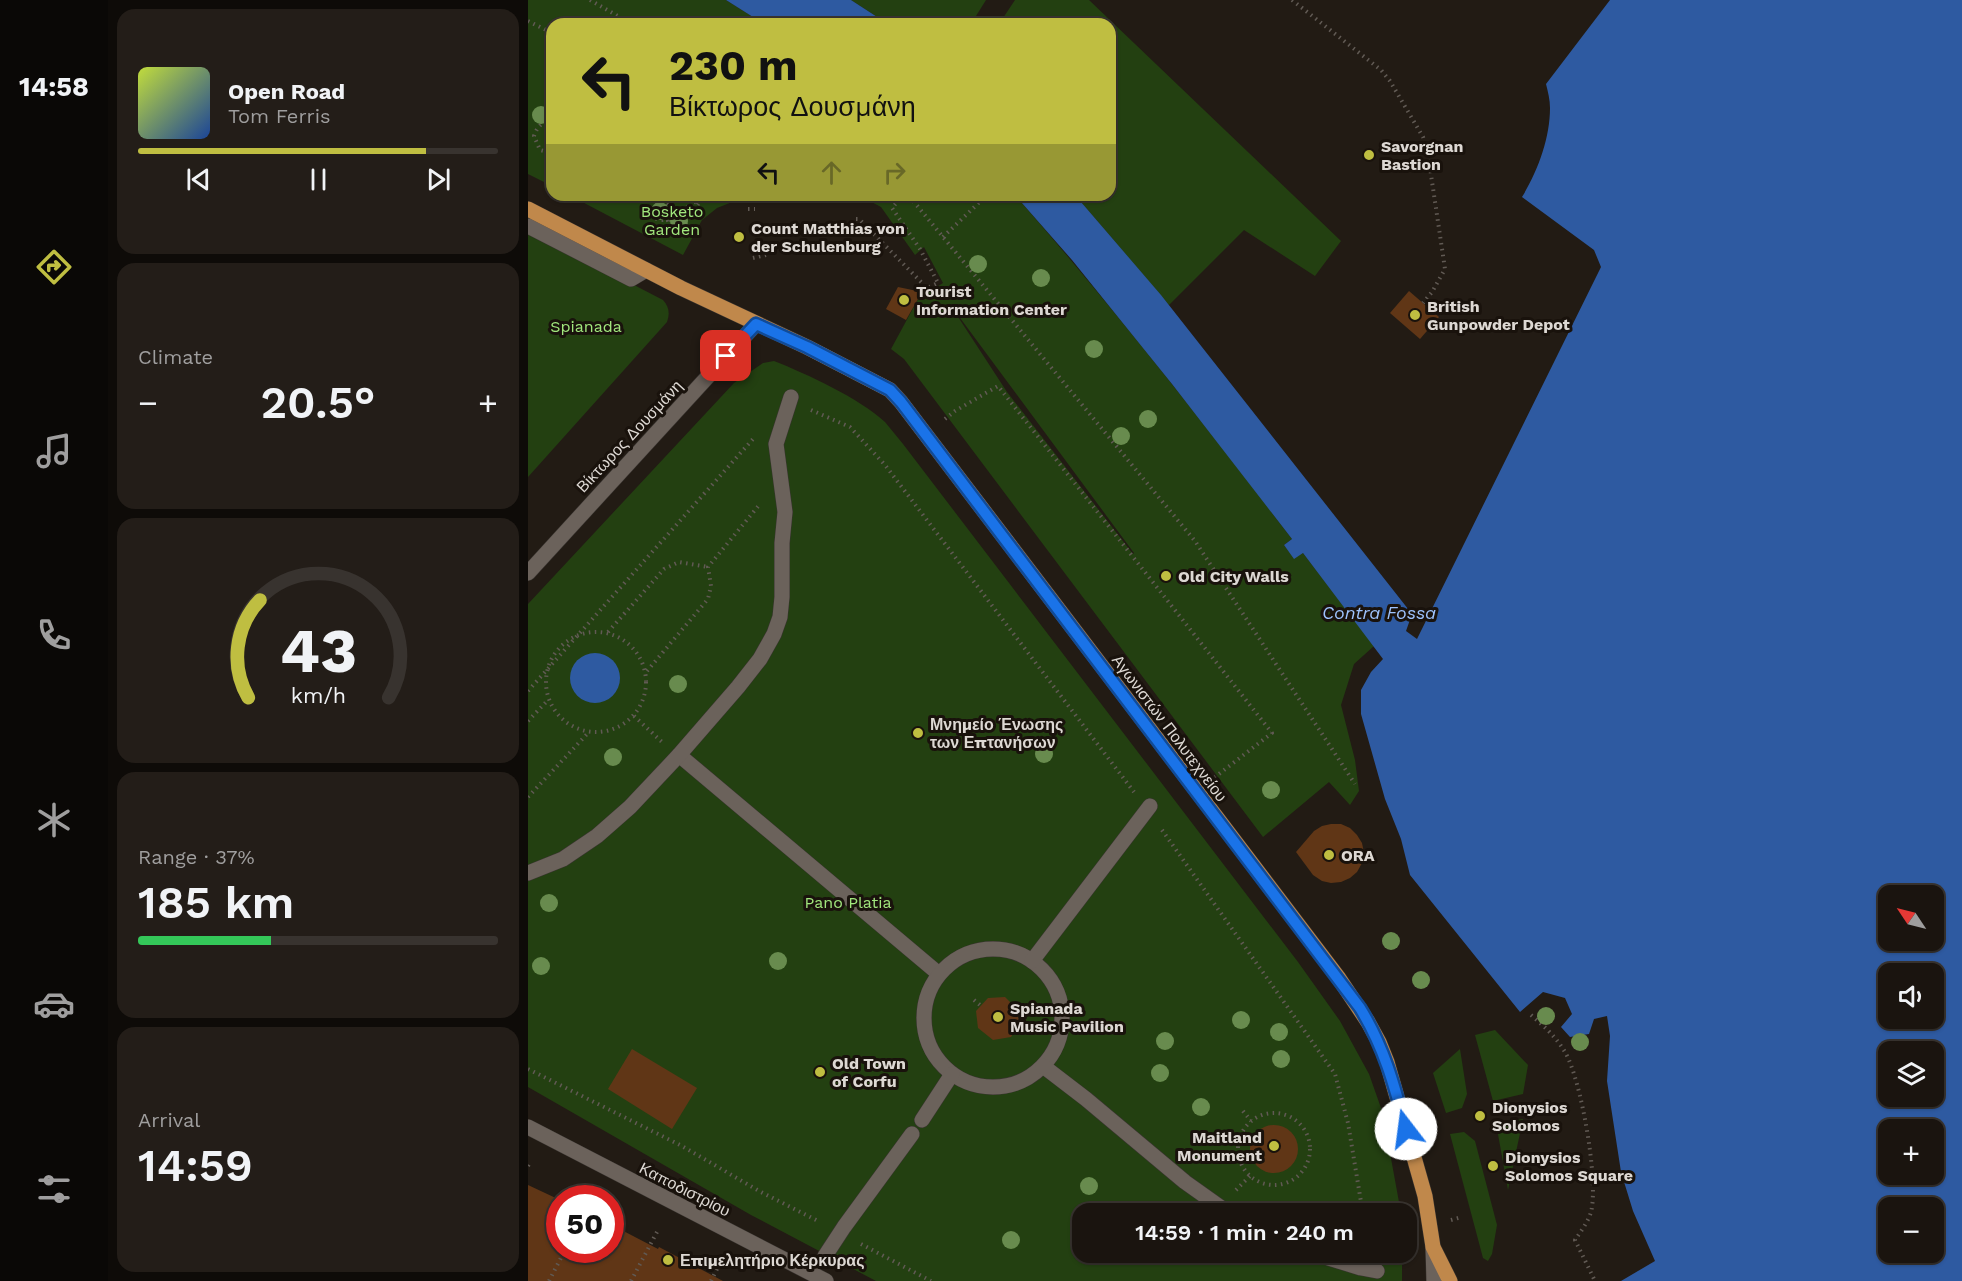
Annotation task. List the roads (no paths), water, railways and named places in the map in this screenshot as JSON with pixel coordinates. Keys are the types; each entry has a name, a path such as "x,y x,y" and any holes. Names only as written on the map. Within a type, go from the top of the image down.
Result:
{"main road":[{"name":"Αγωνιστών Πολυτεχνείου","path":"528,208 646,270 807,347 890,390 901,402 1338,977 1368,1022 1387,1062 1425,1196 1433,1247 1450,1281"}],"street":[{"path":"528,226 631,279 646,270"},
{"name":"Βίκτωρος Δουσμάνη","path":"528,573 756,324"},
{"path":"528,873 563,859 597,836 630,807 679,755 756,665 774,633 780,617 782,597 782,543 785,512 779,481 776,444 789,402"},
{"path":"679,755 939,974"},
{"path":"1032,961 1149,808"},
{"path":"981,950 1005,950 1019,954 1046,973 1055,987 1061,1004 1062,1021 1053,1053 1043,1066 1029,1077 1014,1084 997,1087 974,1084 952,1074 936,1058 927,1036 924,1014 929,993 939,974 958,958 981,950"},
{"path":"1043,1066 1185,1182 1215,1203"},
{"path":"922,1120 952,1074"},
{"name":"Καποδιστρίου","path":"528,1128 817,1279"},
{"path":"825,1256 912,1134"},
{"path":"1433,1247 1434,1281"},
{"path":"1345,1263 1377,1270"}],"water":[{"path":"726,0 851,0 879,18 754,18"},
{"name":"Contra Fossa","path":"1610,0 1962,0 1962,1281 1621,1281 1655,1261 1633,1211 1621,1172 1607,1081 1610,1036 1607,1016 1594,1019 1589,1034 1570,1037 1561,1027 1572,1014 1565,998 1543,992 1520,1012 1410,875 1401,839 1385,799 1361,714 1361,690 1371,672 1383,659 1303,553 1294,559 1284,545 1292,539 1172,384 1072,260 1020,201 1080,201 1161,295 1412,614 1406,631 1417,639 1601,267 1594,250 1522,197 1538,165 1545,142 1550,105 1546,84"},
{"path":"595,653 604,655 615,664 620,678 618,687 609,698 595,703 586,701 575,692 570,678 572,669 581,658"}],"place":[{"name":"Savorgnan Bastion","path":"1369,155"},
{"name":"Count Matthias von der Schulenburg","path":"739,237"},
{"name":"Tourist Information Center","path":"904,300"},
{"name":"British Gunpowder Depot","path":"1415,315"},
{"name":"Old City Walls","path":"1166,576"},
{"name":"Μνημείο Ένωσης των Επτανήσων","path":"918,733"},
{"name":"ORA","path":"1329,855"},
{"name":"Spianada Music Pavilion","path":"998,1017"},
{"name":"Old Town of Corfu","path":"820,1072"},
{"name":"Dionysios Solomos","path":"1480,1116"},
{"name":"Maitland Monument","path":"1274,1146"},
{"name":"Dionysios Solomos Square","path":"1493,1166"},
{"name":"Επιμελητήριο Κέρκυρας","path":"668,1260"}],"park label":[{"name":"Bosketo Garden","path":"672,220"},
{"name":"Spianada","path":"586,326"},
{"name":"Pano Platia","path":"848,902"}]}
